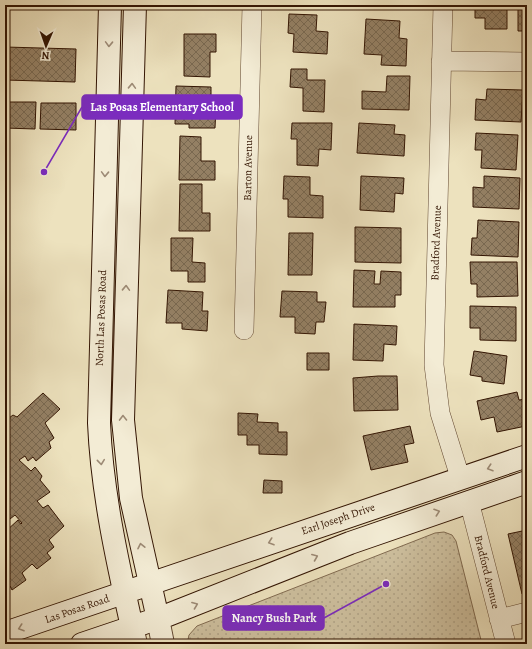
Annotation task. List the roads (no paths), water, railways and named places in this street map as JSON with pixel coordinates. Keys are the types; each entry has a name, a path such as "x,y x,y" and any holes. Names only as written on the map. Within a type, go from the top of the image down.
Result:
{"main road":[{"name":"North Las Posas Road","path":"110,5 99,423 100,450 107,504 134,636"},
{"path":"135,5 123,420 127,472 131,498 149,584 164,644"},
{"name":"Earl Joseph Drive","path":"149,584 460,477 527,456"},
{"path":"82,644 134,636 158,619 350,543 527,482"},
{"name":"Las Posas Road","path":"5,633 149,584"}],"street":[{"name":"Barton Avenue","path":"244,330 252,5"},
{"name":"Bradford Avenue","path":"443,5 434,365 440,413 460,477"},
{"path":"441,61 527,62"},
{"name":"Bradford Avenue","path":"469,501 506,644"},
{"path":"499,618 527,612"}],"place":[{"name":"Las Posas Elementary School","path":"44,172"},
{"name":"Nancy Bush Park","path":"386,584"}]}
